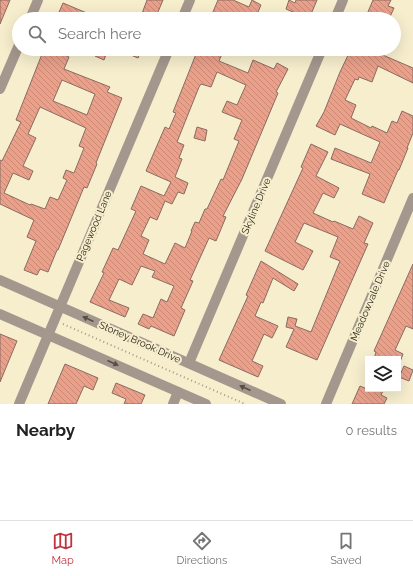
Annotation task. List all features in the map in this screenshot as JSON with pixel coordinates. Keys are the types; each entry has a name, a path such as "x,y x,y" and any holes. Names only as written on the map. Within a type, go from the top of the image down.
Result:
{"street":[{"path":"33,12 38,0"},
{"path":"185,12 190,0"},
{"path":"338,12 343,0"},
{"path":"0,90 14,56"},
{"name":"Pagewood Lane","path":"19,404 166,56"},
{"name":"Skyline Drive","path":"189,364 319,56"},
{"name":"Meadowvale Drive","path":"326,404 413,198"},
{"name":"Stoney Brook Drive","path":"0,280 281,404"},
{"path":"0,314 206,404"},
{"path":"173,404 178,392"}],"path":[{"path":"54,320 245,404"}],"building":[{"path":"0,0 10,0 0,24"},
{"path":"147,0 163,0 158,12 143,12"},
{"path":"218,0 233,0 249,7 252,0 261,5 258,12 213,12"},
{"path":"289,0 295,3 296,0 317,0 312,12 293,12 286,9"},
{"path":"373,0 391,0 388,6 394,8 392,12 368,12"},
{"path":"63,3 84,12 59,12"},
{"path":"41,56 69,57 64,69 110,87 107,92 122,98 87,188 84,187 48,272 40,269 37,275 24,270 36,241 27,237 34,220 0,204 0,160 2,161 21,122 16,120","holes":["62,80 95,94 87,115 53,101","40,107 86,128 79,146 84,148 74,173 66,170 63,178 67,180 58,200 50,197 45,209 31,204 30,205 4,193 13,173 29,180 33,171 23,166 36,138 28,134"]},
{"path":"95,56 105,56 104,60"},
{"path":"195,56 221,56 219,61 248,73 253,60 274,69 277,63 288,69 276,92 278,93 242,179 223,216 226,217 216,241 209,238 190,280 193,281 181,308 185,310 174,336 151,326 149,329 138,324 143,314 153,318 161,299 167,302 174,286 152,277 155,271 141,266 132,285 119,279 109,300 129,308 125,317 90,302 104,273 102,272 113,248 118,250 136,211 131,209 141,186 164,196 171,182 146,171 165,127 169,129 176,113 173,112","holes":["217,72 246,85 237,105 227,101 222,112 242,120 234,139 239,141 223,180 221,179 199,223 195,222 185,248 175,243 165,264 143,254 149,240 141,236 150,217 157,220 165,201 172,204 178,192 184,194 188,183 175,177 182,159 179,158 184,145 177,142 199,87 201,84 211,87"]},
{"path":"348,56 385,56 413,68 413,83 378,66 372,82 359,77 358,80 355,79 345,100 356,105 351,118 371,128 372,126 387,133 392,121 397,123 402,111 413,116 413,133 408,148 384,203 362,194 370,174 331,159 335,148 371,163 380,142 340,124 335,135 316,126 324,112"},
{"path":"197,127 207,130 205,141 194,138"},
{"path":"311,144 328,152 316,176 339,188 334,198 323,193 313,213 353,229 359,216 373,223 364,243 368,244 317,360 286,347 294,329 286,327 288,317 297,319 295,326 311,332 340,261 330,257 338,237 304,223 295,242 313,251 303,270 265,251 303,168 301,167"},
{"path":"261,261 298,284 294,291 273,278 263,303 261,302 255,316 278,326 272,338 264,334 252,361 263,366 258,377 219,360 248,296 246,295"},
{"path":"413,264 413,329 406,326 395,350 403,354 401,359 401,356 375,356 376,352 374,351"},
{"path":"0,334 17,341 0,382"},
{"path":"65,364 98,378 93,390 84,386 76,404 48,404"},
{"path":"404,366 413,370 409,381 401,378 401,373"},
{"path":"116,383 145,395 141,404 124,404 126,399 112,393"},
{"path":"360,386 365,388 365,392 382,392 381,395 387,398 384,404 352,404"}]}
